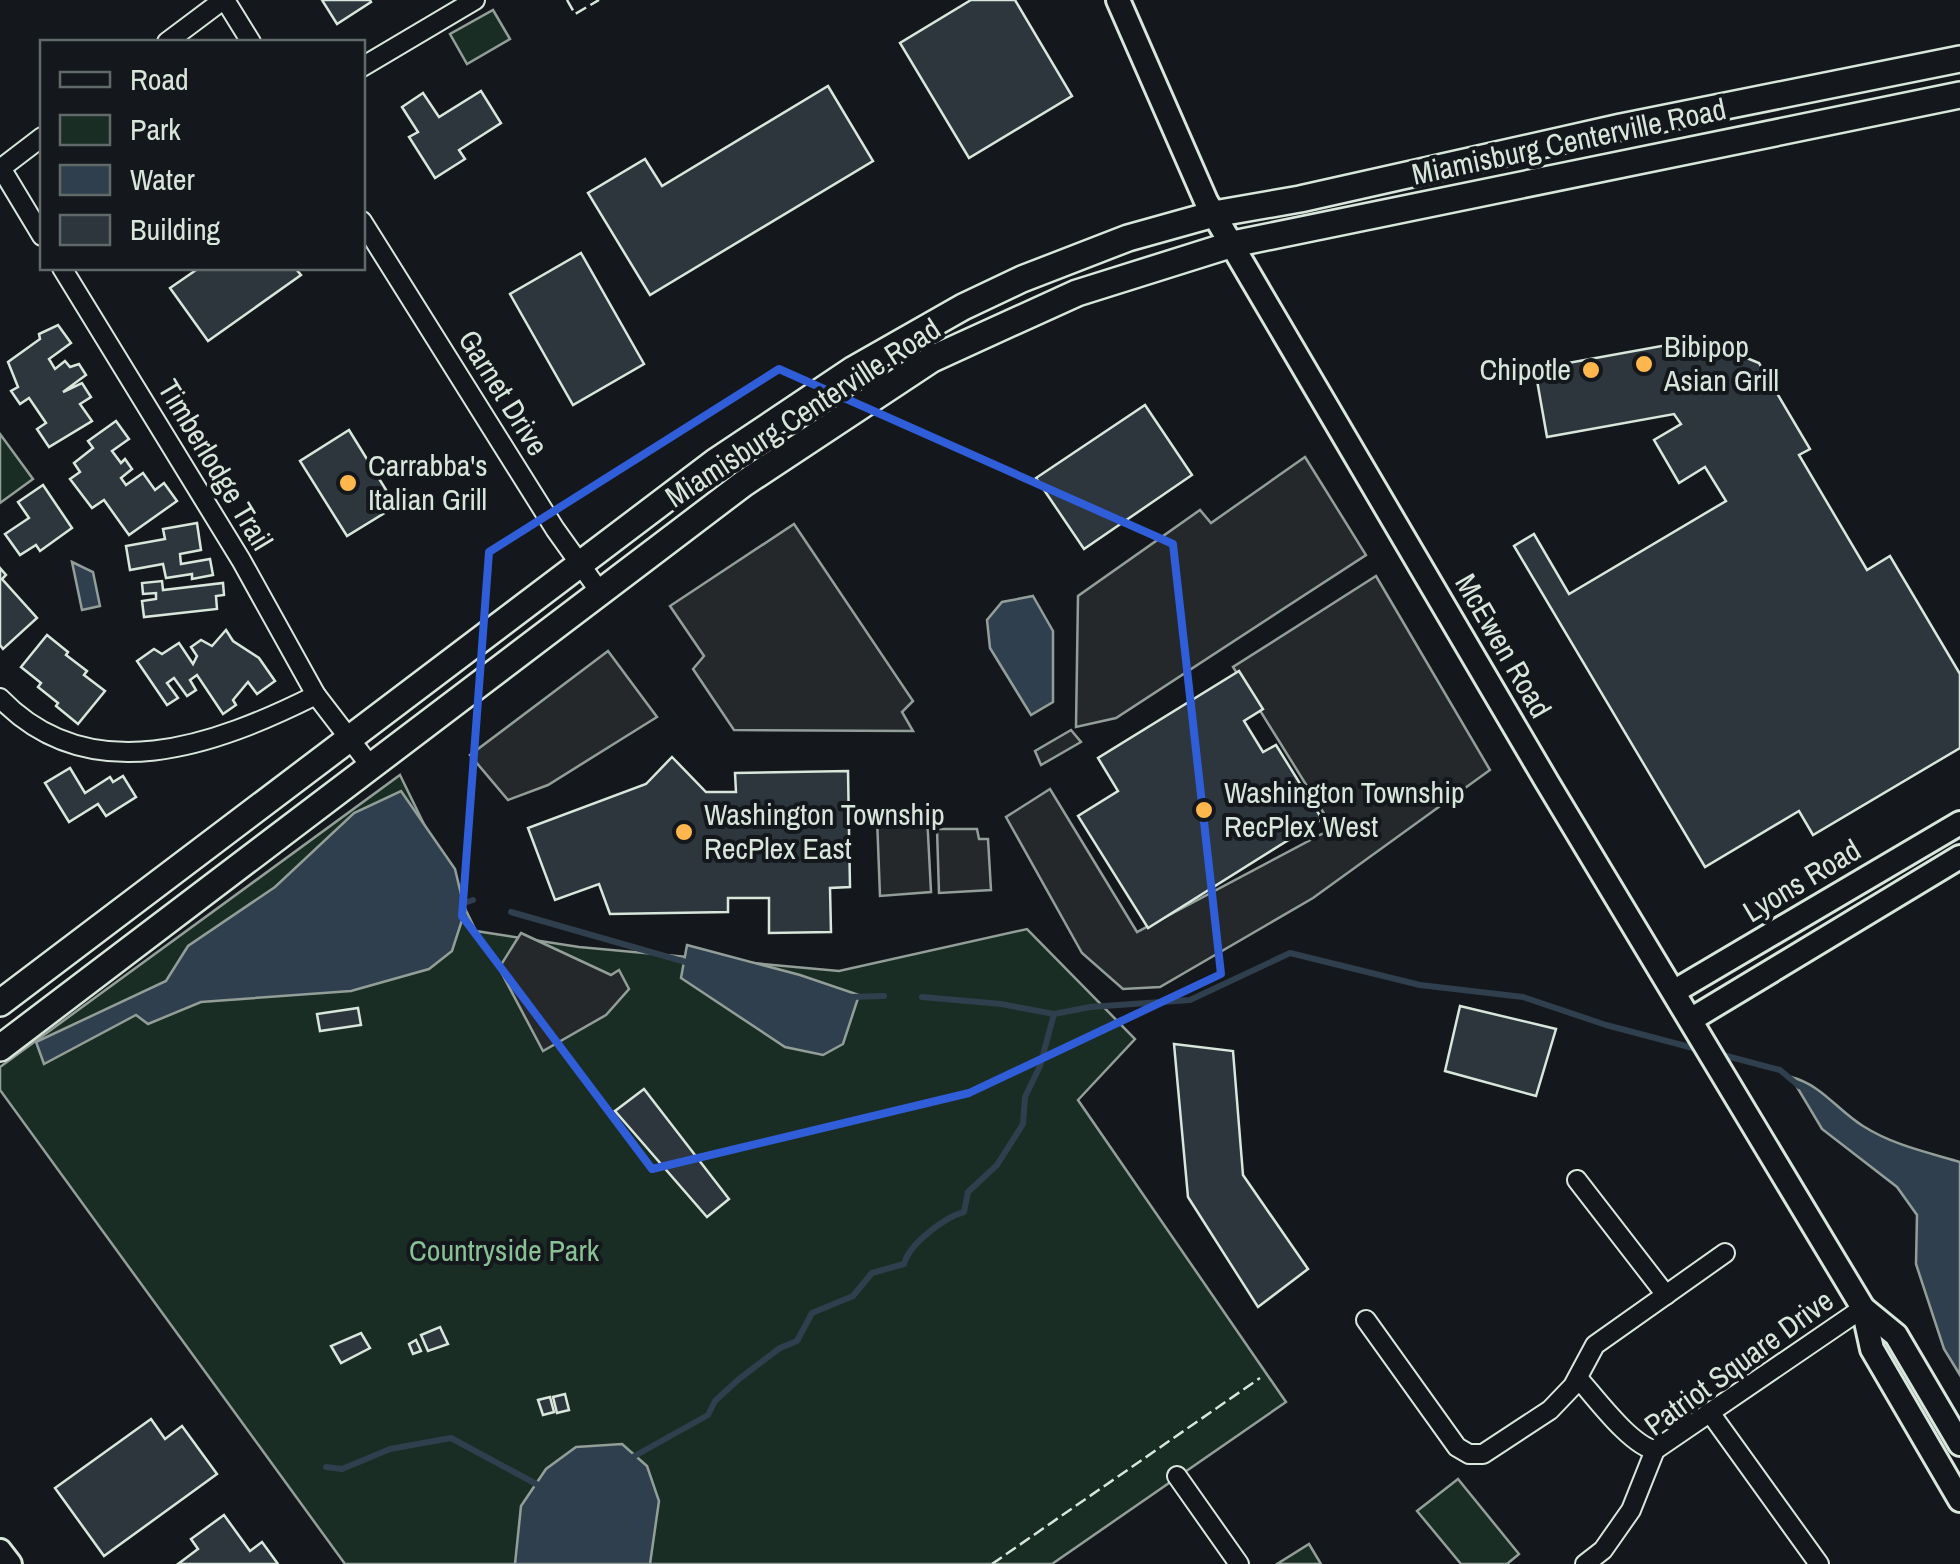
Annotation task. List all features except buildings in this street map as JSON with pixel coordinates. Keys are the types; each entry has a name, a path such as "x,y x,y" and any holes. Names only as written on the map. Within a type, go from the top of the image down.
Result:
{"main road":[{"name":"Miamisburg Centerville Road","path":"0,1003 715,462 854,369 943,316 1022,279 1128,238 1214,214 1960,59"},
{"name":"Miamisburg Centerville Road","path":"0,1048 743,484 932,360 1078,293 1233,244 1960,95"},
{"path":"66,953 88,982"}],"street":[{"path":"170,40 224,0 250,40"},
{"path":"365,65 475,0"},
{"name":"McEwen Road","path":"1118,0 1194,178 1214,214 1504,709 1863,1308 1872,1349 1960,1500"},
{"path":"40,138 0,168 40,233"},
{"name":"Garnet Drive","path":"365,226 579,566 600,592"},
{"name":"Timberlodge Trail","path":"63,270 250,576 316,694 372,768"},
{"path":"0,698 33,727 57,740 91,750 126,752 160,750 219,736 274,716 316,694"},
{"name":"Lyons Road","path":"1675,992 1960,823"},
{"name":"Lyons Road","path":"1692,1019 1960,857"},
{"path":"1577,1180 1666,1294"},
{"path":"1366,1320 1458,1447 1469,1454 1483,1454 1550,1410 1578,1378 1595,1345 1724,1253"},
{"name":"McEwen Road","path":"1863,1308 1896,1335 1960,1444"},
{"name":"Patriot Square Drive","path":"1585,1564 1603,1550 1631,1510 1655,1450 1863,1308"},
{"path":"1578,1378 1617,1421 1648,1449 1655,1450"},
{"path":"1711,1414 1819,1564"},
{"path":"1177,1476 1239,1564"},
{"path":"0,1551 10,1564"}],"highlighted area":[{"path":"779,369 1173,544 1221,974 969,1093 652,1169 462,916 489,552"}],"green space":[{"path":"493,10 510,39 467,64 450,34"},
{"path":"0,434 33,479 0,503"},
{"name":"Countryside Park","path":"400,775 476,931 579,947 839,971 1027,929 1135,1039 1078,1100 1286,1402 1052,1564 345,1564 0,1090 0,1067"},
{"path":"1458,1479 1519,1554 1507,1564 1461,1564 1417,1511"},
{"path":"1309,1544 1321,1564 1277,1564"}],"shaded area":[{"path":"1305,457 1366,555 1116,718 1076,727 1078,596 1200,510 1211,523"},
{"path":"794,524 913,701 902,712 913,731 734,730 693,669 704,656 670,606"},
{"path":"1376,576 1490,770 1313,898 1160,987 1123,989 1082,953 1006,817 1050,789 1137,932 1333,828 1233,667"},
{"path":"608,651 657,717 548,785 508,800 470,755"},
{"path":"1071,730 1081,742 1041,765 1035,751"},
{"path":"927,815 931,892 880,896 877,818"},
{"path":"937,829 977,829 979,839 988,839 991,890 939,893"},
{"path":"521,933 611,975 619,970 629,989 606,1015 543,1051 499,968"}],"water":[{"path":"72,562 93,572 100,606 82,610"},
{"path":"1033,596 1053,631 1053,702 1031,715 990,648 987,620 1002,602"},
{"path":"401,791 455,869 465,911 452,951 429,969 351,991 201,1002 148,1024 136,1015 44,1064 36,1042 166,981 188,946 275,887 354,813"},
{"path":"687,945 859,995 843,1044 823,1055 785,1047 681,978"},
{"path":"1791,1077 1812,1086 1874,1133 1960,1162 1960,1375 1944,1349 1916,1264 1917,1215 1897,1187 1822,1129"},
{"path":"622,1444 647,1466 659,1501 650,1564 515,1564 521,1506 546,1469 576,1447"}],"waterway":[{"path":"455,906 473,900"},
{"path":"511,912 689,963"},
{"path":"922,997 1001,1004 1054,1014 1090,1007 1190,1000 1290,953 1420,985 1523,997 1606,1025 1697,1049"},
{"path":"850,997 884,996"},
{"path":"631,1458 708,1415 715,1401 739,1379 780,1348 797,1341 812,1313 853,1296 872,1273 904,1264 929,1232 964,1212 968,1192 997,1165 1023,1124 1025,1097 1040,1066 1054,1014"},
{"path":"1719,1054 1780,1070 1799,1086"},
{"path":"326,1467 342,1469 390,1449 451,1438 540,1486"}],"fence":[{"path":"567,0 575,14 599,0"},
{"path":"992,1564 1260,1378"}],"place":[{"name":"Bibipop Asian Grill","path":"1644,364"},
{"name":"Chipotle","path":"1591,370"},
{"name":"Carrabba's Italian Grill","path":"348,483"},
{"name":"Washington Township RecPlex West","path":"1204,810"},
{"name":"Washington Township RecPlex East","path":"684,832"}]}
